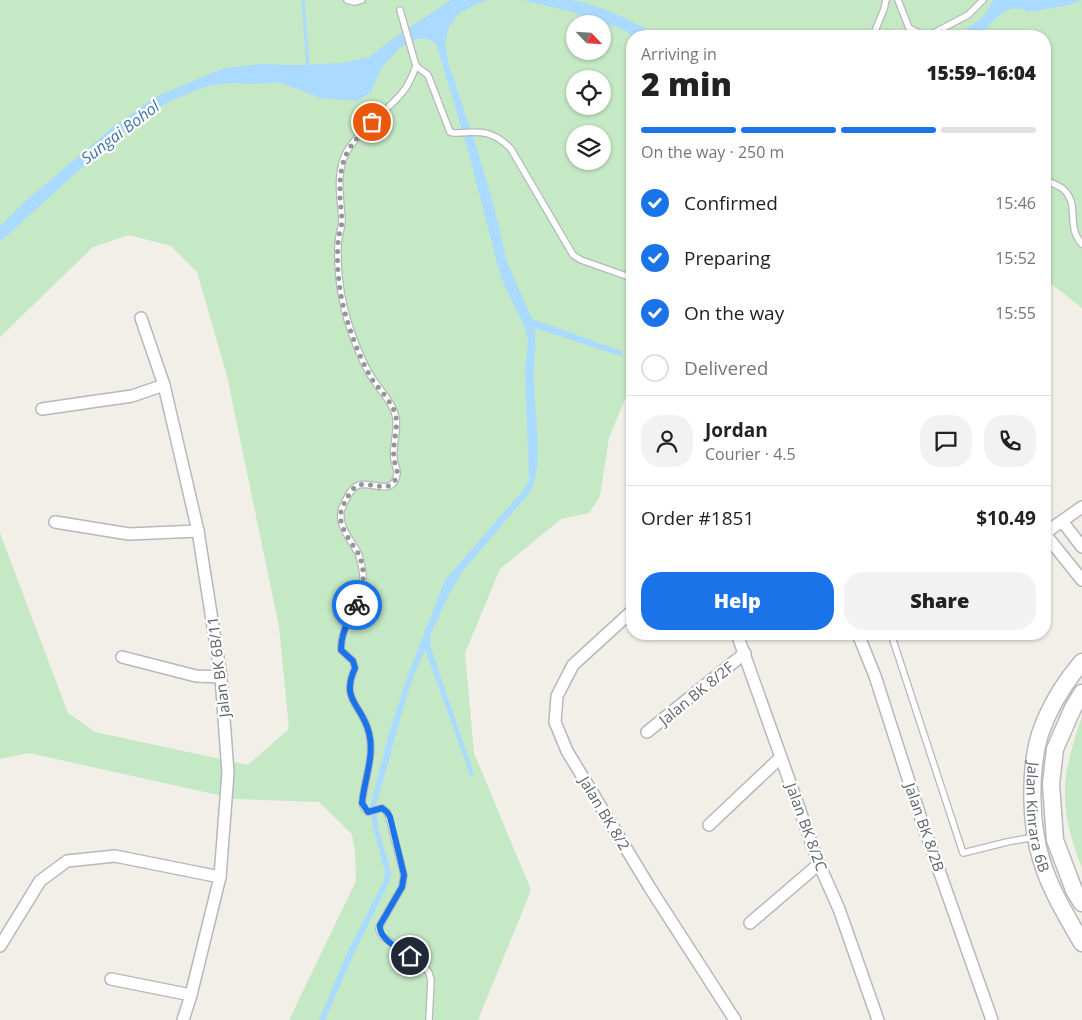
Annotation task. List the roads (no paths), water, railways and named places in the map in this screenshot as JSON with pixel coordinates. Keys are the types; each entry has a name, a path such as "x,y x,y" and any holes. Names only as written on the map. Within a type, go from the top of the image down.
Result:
{"street":[{"name":"Jalan BK 6B/11","path":"141,318 164,385 198,531 221,677 228,772 220,877 184,1020"},
{"path":"42,409 132,396 164,385"},
{"path":"1051,529 1082,507"},
{"path":"1062,521 1082,548"},
{"path":"55,522 129,534 198,531"},
{"path":"1051,541 1082,580"},
{"name":"Jalan BK 8/2","path":"626,616 573,665 557,696 555,722 567,751 645,879 735,1020"},
{"name":"Jalan BK 8/2C","path":"740,640 819,864 839,909 878,1020"},
{"name":"Jalan BK 8/2B","path":"860,640 875,676 923,825 992,1020"},
{"name":"Jalan BK 8/2F","path":"647,732 745,653"},
{"path":"122,657 196,676 221,677"},
{"name":"Jalan Kinrara 6B","path":"1082,662 1071,675 1053,704 1040,734 1035,761 1032,800 1035,837 1042,863 1054,894 1082,943"},
{"name":"Jalan Kinrara 6B","path":"1082,694 1072,708 1056,749 1051,784 1055,840 1074,890 1082,903"},
{"path":"709,825 781,757"},
{"path":"0,946 40,881 67,861 115,856 220,877"},
{"path":"750,923 819,864"},
{"path":"111,979 191,995"}],"lane":[{"path":"347,0 354,2 362,0"},
{"path":"875,30 886,0"},
{"path":"898,0 909,28 914,30"},
{"path":"939,30 968,15 983,0"},
{"path":"400,10 416,66 428,75 450,132 489,133 496,136 511,149 574,254 581,260 626,276"},
{"path":"416,66 404,90 360,134 345,155 339,177 342,222 338,257 343,304 348,323 364,362 393,408 396,426 394,460 397,467 397,475 388,486 360,484 354,488 341,511 341,521 358,554 363,574 360,597 346,624 341,642 341,650 353,661 355,668 350,680 350,695 366,723 370,735 370,753 362,803 368,812 382,808 390,817 404,875 402,887 379,930 382,936 425,967 430,973 428,1020"},
{"path":"1051,183 1062,188 1070,198 1073,209 1075,236 1082,244"},
{"path":"893,640 963,853 1035,837"}],"water":[{"name":"Sungai Bohol","path":"451,0 489,0 474,5 457,15 448,29 445,45 449,65 494,207 507,262 532,319 622,351 623,357 535,328 534,380 538,449 535,480 530,492 463,571 449,594 430,636 431,648 474,774 471,777 425,650 405,702 376,806 378,827 391,872 390,880 353,956 325,1020 319,1020 347,953 384,880 385,872 373,828 370,807 389,733 409,672 445,580 525,488 529,479 525,373 528,340 524,326 503,282 497,263 468,150 436,43 425,38 417,39 401,47 381,68 371,92 358,101 320,98 279,82 213,85 189,93 154,109 118,135 0,242 0,226 21,205 113,127 157,96 224,68 261,64 344,63 369,57 398,35"},
{"path":"522,0 572,0 582,2 616,14 647,30 626,31 611,26 611,15 581,15"},
{"path":"993,0 1082,0 1070,5 1029,12 1014,9 1001,14 985,30 965,30 984,16"}],"waterway":[{"path":"303,0 308,67"}]}
